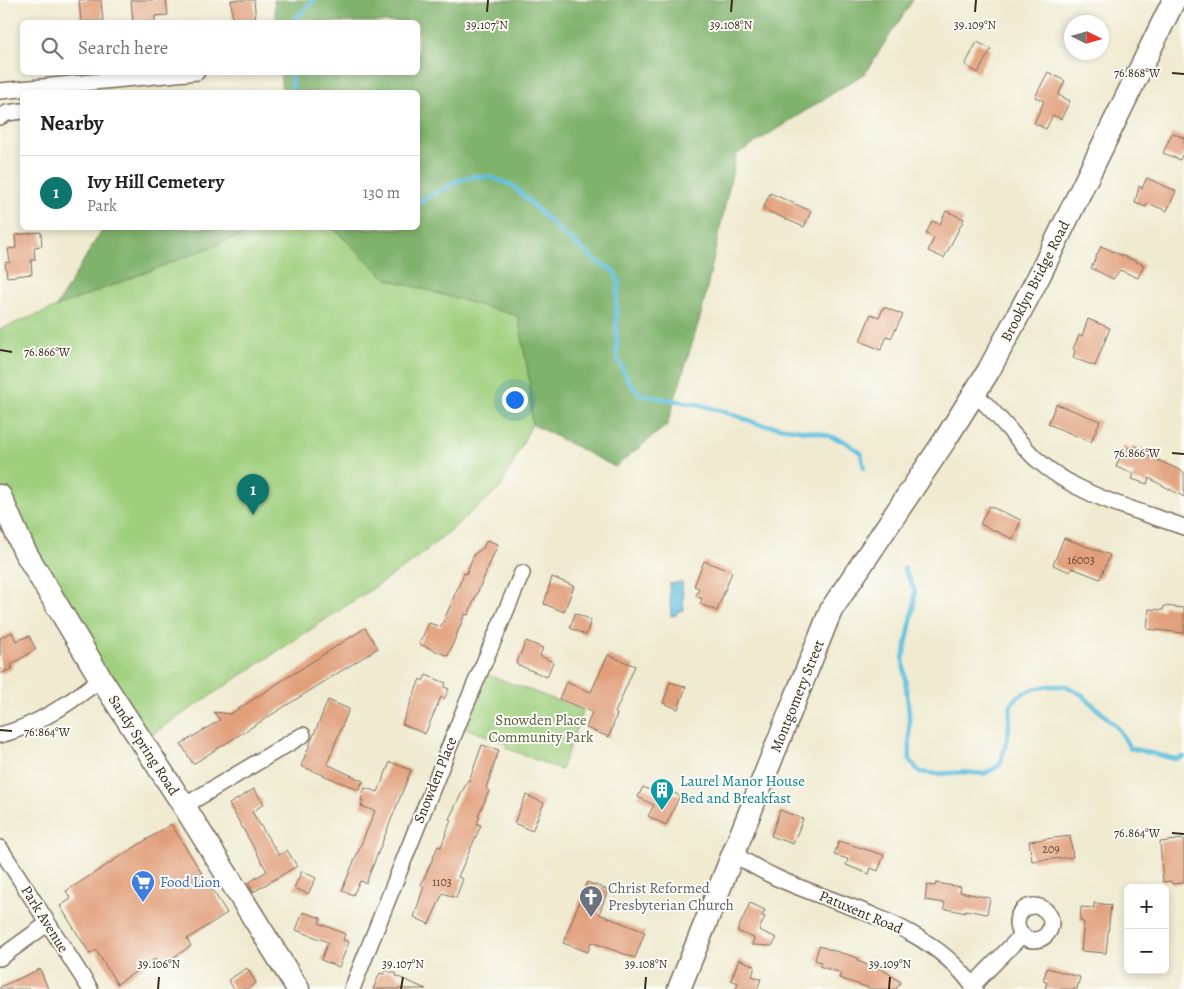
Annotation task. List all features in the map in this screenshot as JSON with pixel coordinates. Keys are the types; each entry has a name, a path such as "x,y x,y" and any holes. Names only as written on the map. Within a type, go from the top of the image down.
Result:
{"street":[{"name":"Brooklyn Bridge Road","path":"871,548 911,492 974,394 1038,276 1174,0"},
{"path":"0,91 166,75"},
{"path":"0,117 7,113 20,111"},
{"path":"974,394 999,417 1036,458 1060,478 1087,492 1184,527"},
{"name":"Sandy Spring Road","path":"0,496 24,550 101,679 184,806 298,989"},
{"name":"Montgomery Street","path":"679,989 831,610 871,548"},
{"name":"Snowden Place","path":"352,989 411,840 522,573"},
{"path":"0,735 22,729 42,720 101,679"},
{"path":"184,806 303,735"},
{"name":"Park Avenue","path":"0,848 90,989"},
{"name":"Patuxent Road","path":"734,854 778,879 860,910 910,933 945,957 974,987"},
{"path":"0,958 47,924"},
{"path":"974,987 1022,935"}],"green space":[{"path":"274,0 913,0 865,73 736,155 702,311 667,425 615,467 532,424 529,377 518,316 387,279 335,230 420,230 420,90 282,90 280,75 420,75 420,20 276,20"},
{"path":"102,230 255,230 56,307"},
{"path":"255,230 335,230 387,279 518,316 529,377 532,424 501,487 414,561 142,741 0,487 0,329"},
{"name":"Snowden Place Community Park","path":"480,672 583,710 561,770 506,748 507,744 458,725"}],"water":[{"path":"682,582 684,610 678,611 676,615 671,616 669,584"}],"building":[{"path":"79,0 101,0 103,20 81,20"},
{"path":"131,0 166,0 168,15 155,16 155,20 133,20"},
{"path":"231,0 254,0 256,20 233,20"},
{"path":"977,42 991,49 978,73 965,65"},
{"path":"1048,72 1065,81 1058,95 1070,101 1061,119 1053,115 1046,129 1034,123 1044,101 1035,97"},
{"path":"1172,133 1184,138 1184,151 1180,160 1163,153"},
{"path":"1147,178 1176,191 1167,211 1148,203 1146,207 1135,203 1139,186 1142,188"},
{"path":"770,193 811,211 804,227 763,209"},
{"path":"946,211 964,219 944,258 928,251 934,238 926,234 932,221 940,224"},
{"path":"41,232 42,246 34,247 35,260 31,260 32,274 7,277 5,263 10,262 8,249 16,248 15,235"},
{"path":"1101,246 1144,265 1138,278 1120,270 1113,279 1091,268"},
{"path":"884,307 903,315 891,338 887,336 881,350 860,341 871,314 879,317"},
{"path":"1088,319 1110,328 1095,366 1073,358 1075,350 1073,349 1079,335 1082,336"},
{"path":"1056,404 1100,421 1091,442 1048,424"},
{"path":"1124,446 1132,450 1134,446 1146,450 1144,454 1184,472 1184,497 1149,478 1147,484 1132,479 1134,474 1116,467"},
{"path":"989,506 1021,520 1013,539 980,524"},
{"path":"1064,538 1110,555 1100,579 1072,568 1070,572 1053,565"},
{"path":"487,540 498,544 468,615 465,614 448,656 419,644 429,623 441,627 474,554 483,548"},
{"path":"704,561 732,572 717,611 700,604 702,599 696,596 699,588 694,586"},
{"path":"552,577 574,586 564,612 544,604"},
{"path":"1164,606 1184,608 1184,633 1147,629 1149,609 1163,610"},
{"path":"575,613 591,620 586,635 570,628"},
{"path":"365,628 378,648 193,764 181,744 220,720 214,712 230,714"},
{"path":"12,632 16,641 29,636 36,649 11,665 13,668 0,674 0,638"},
{"path":"526,641 543,648 540,656 553,662 547,677 516,664"},
{"path":"608,655 635,666 615,713 617,714 609,737 586,728 592,712 559,699 566,682 591,692"},
{"path":"426,675 446,683 444,687 449,689 444,699 441,697 425,734 402,724 420,679 423,681"},
{"path":"670,682 686,687 678,709 663,703"},
{"path":"328,700 349,709 327,764 363,781 359,790 301,766"},
{"path":"482,745 499,750 486,788 489,791 478,816 480,816 477,824 481,825 458,877 463,879 456,898 443,893 429,924 414,917 424,886 421,885 438,846 441,847 451,820 449,819 469,781"},
{"path":"390,762 411,770 366,883 360,881 353,895 342,890 375,811 361,806 363,801 361,800 365,788 378,792"},
{"name":"Laurel Manor House Bed and Breakfast","path":"643,787 664,797 668,790 680,796 666,825 648,816 654,805 638,797"},
{"path":"254,789 264,804 252,812 279,855 287,850 297,866 253,892 248,883 267,871 229,804"},
{"path":"526,795 544,803 532,831 514,823"},
{"path":"780,810 803,819 793,844 771,836"},
{"name":"Food Lion","path":"171,824 227,913 187,939 191,946 160,966 155,959 117,984 96,950 90,954 60,906 71,899 66,891"},
{"path":"1070,836 1073,857 1032,861 1029,841"},
{"path":"1184,839 1184,883 1172,884 1171,881 1163,882 1160,842"},
{"path":"839,841 884,855 878,871 871,868 869,874 846,865 848,859 834,855"},
{"path":"302,871 316,878 308,894 294,888"},
{"name":"Christ Reformed Presbyterian Church","path":"587,882 608,890 599,914 645,932 635,958 591,942 588,952 563,943"},
{"path":"936,883 961,887 960,892 990,898 987,914 965,910 965,913 944,909 945,903 925,900 927,885 935,886"},
{"path":"750,903 765,910 762,916 765,917 759,930 777,938 772,946 752,945 754,938 737,931"},
{"path":"1094,903 1111,905 1106,953 1081,951 1084,922 1080,921 1081,907 1094,908"},
{"path":"303,912 321,918 319,923 345,934 343,940 349,942 339,967 321,960 328,942 296,930"},
{"path":"819,946 858,958 857,961 883,970 901,982 896,989 872,989 839,978 841,973 819,966 821,962 815,960"},
{"path":"739,959 755,966 752,976 761,979 757,989 736,989 738,983 731,980"},
{"path":"247,968 256,983 247,989 234,989 228,980"},
{"path":"1047,968 1080,977 1077,989 1045,989 1047,982 1043,981"},
{"path":"40,969 48,989 0,989 0,987"},
{"path":"386,970 426,989 373,989 380,973 384,974"}],"waterway":[{"path":"294,20 314,0"},
{"path":"291,75 293,90"},
{"path":"420,202 459,180 474,176 490,177 512,185 559,230 595,260 614,271 619,282 616,303 617,357 630,384 641,395 697,404 758,424 820,433 844,441 861,453 864,468"},
{"path":"904,568 915,591 914,606 903,659 909,713 910,761 920,772 984,774 1000,765 1008,736 1011,704 1020,695 1033,689 1049,686 1066,686 1081,694 1118,728 1130,748 1175,759 1184,757"}],"place":[{"name":"Ivy Hill Cemetery","path":"253,515"},
{"name":"Laurel Manor House Bed and Breakfast","path":"662,811"},
{"name":"Food Lion","path":"143,903"},
{"name":"Christ Reformed Presbyterian Church","path":"591,918"}]}
